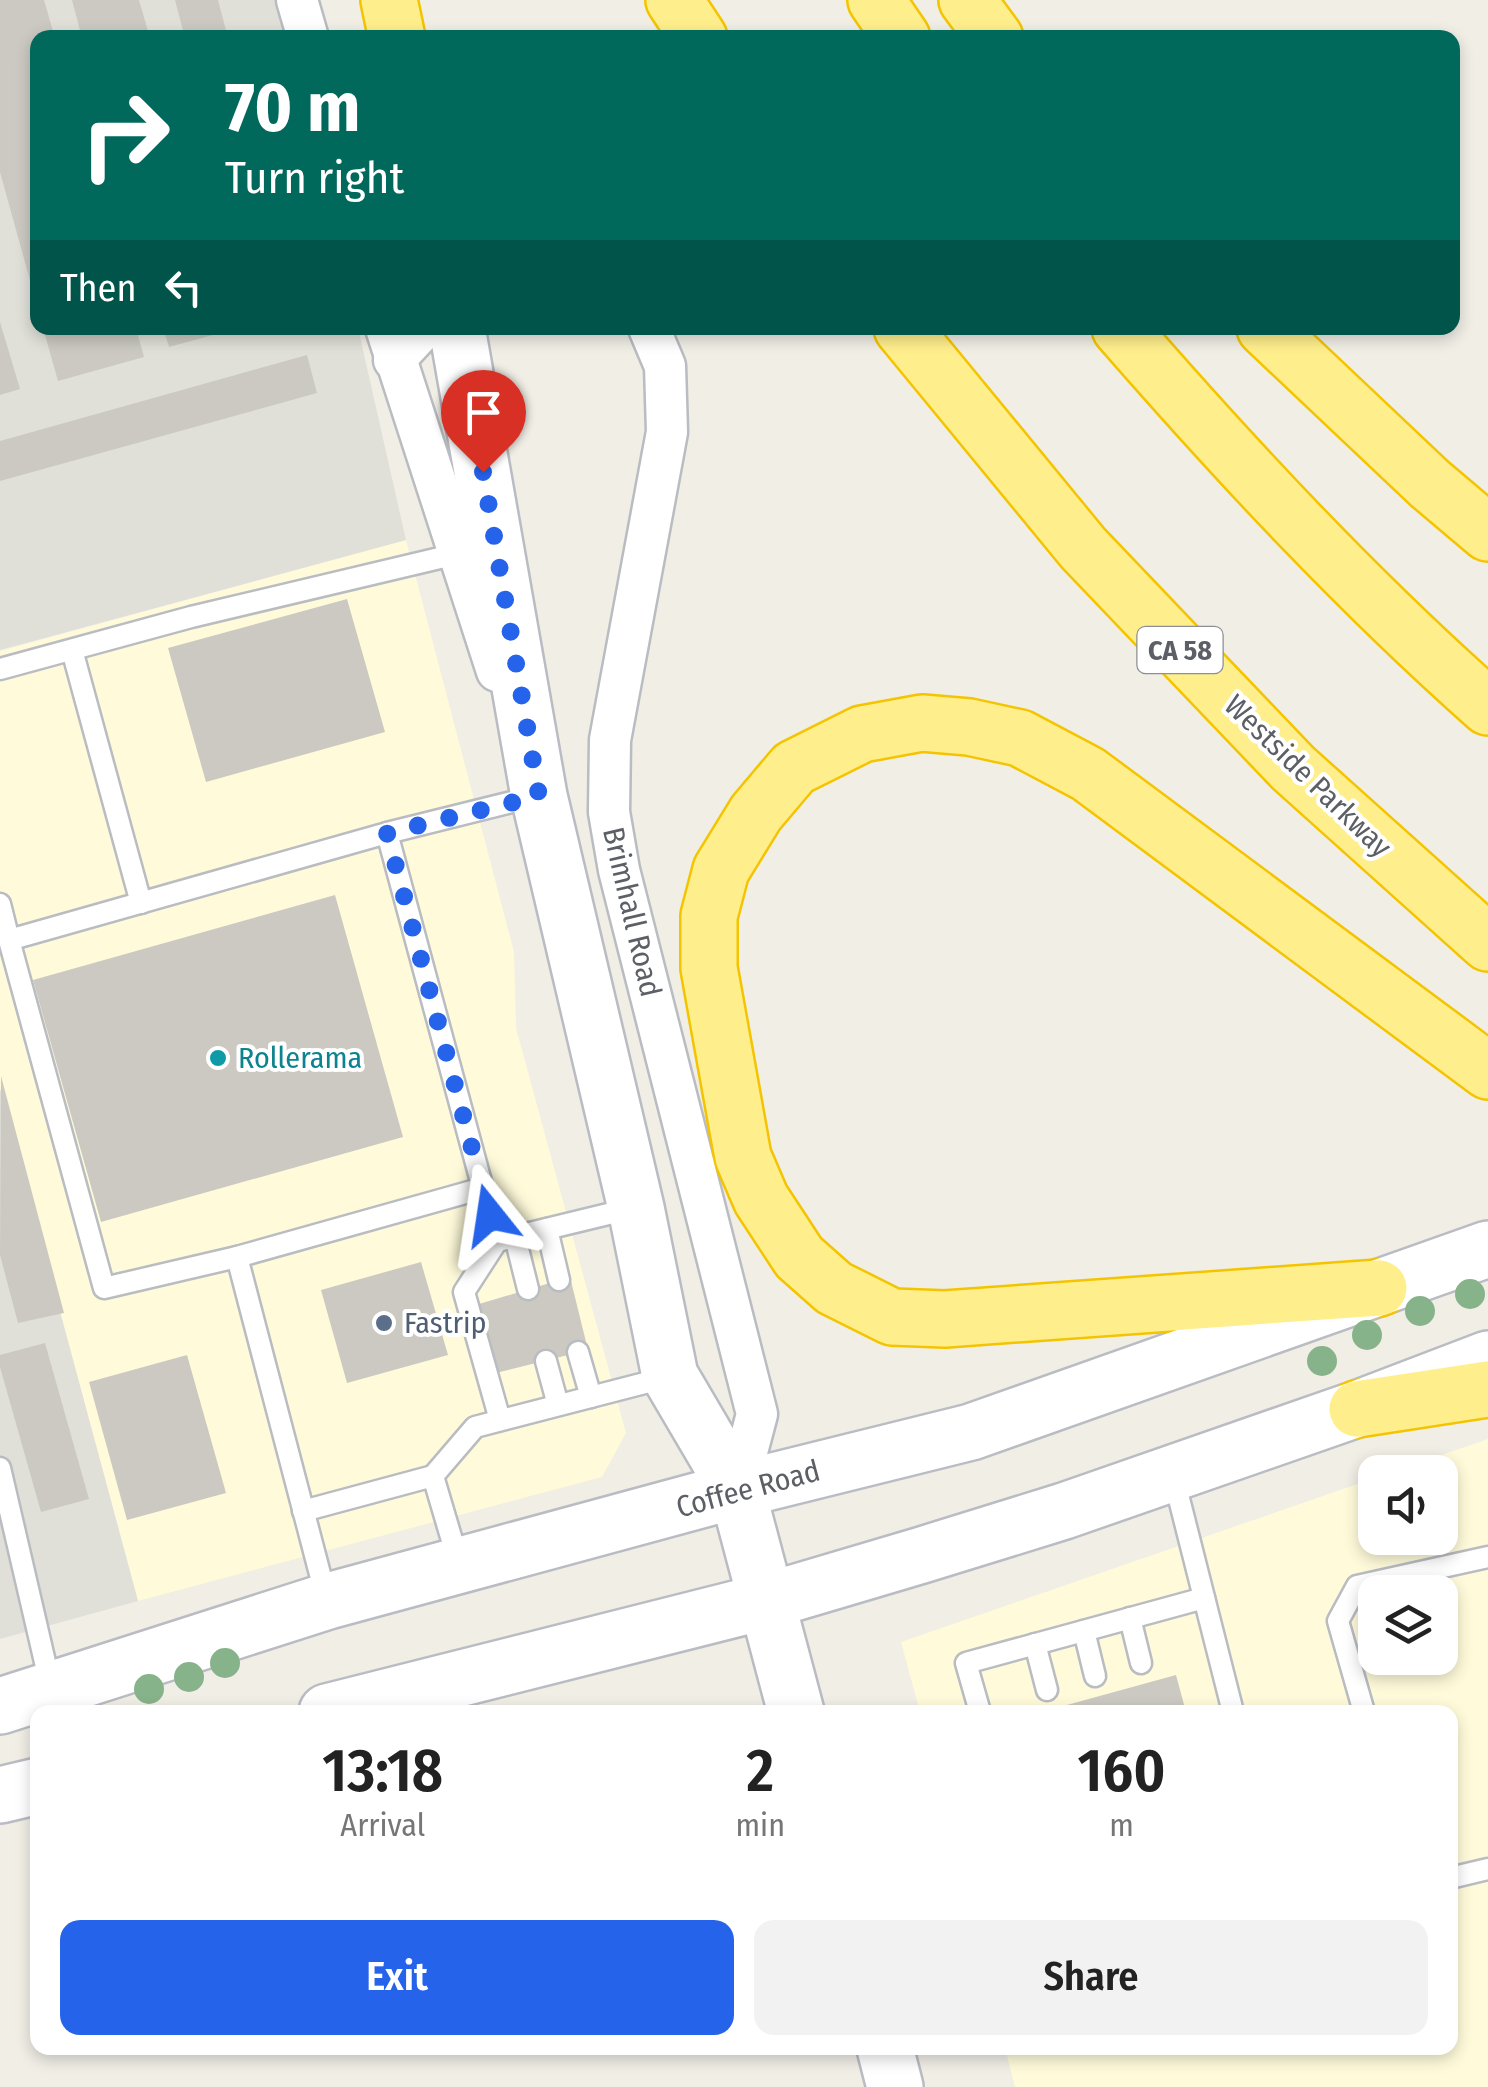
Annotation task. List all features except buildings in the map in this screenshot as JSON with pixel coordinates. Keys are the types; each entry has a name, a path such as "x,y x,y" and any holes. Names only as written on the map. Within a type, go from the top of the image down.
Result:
{"highway":[{"path":"389,0 395,30"},
{"path":"674,0 694,30"},
{"path":"876,0 897,30"},
{"path":"967,0 989,30"},
{"name":"Westside Parkway","path":"908,335 1083,548 1293,768 1488,943"},
{"path":"1126,335 1300,529 1488,708"},
{"path":"1272,335 1430,484 1488,532"},
{"path":"1378,1288 945,1320 892,1317 834,1288 799,1257 761,1199 743,1156 709,968 709,916 722,870 756,813 794,768 862,734 922,722 1020,738 1088,774 1488,1071"},
{"path":"1357,1409 1488,1389"}],"main road":[{"name":"Brimhall Road","path":"458,335 477,549 636,1208 670,1376 737,1490 794,1705"},
{"name":"Coffee Road","path":"0,1706 328,1601 737,1490 971,1432 1488,1250"},
{"path":"355,1705 767,1601 1064,1511 1488,1359"},
{"path":"0,1795 30,1788"},
{"path":"887,2055 896,2087"}],"street":[{"path":"297,0 306,30"},
{"name":"Brimhall Road","path":"652,335 665,366 666,432 610,740 609,812 619,870 757,1414 737,1490"},
{"name":"Brimhall Road","path":"390,344 477,549"}],"lane":[{"path":"0,670 191,617 477,549"},
{"path":"72,650 140,903"},
{"path":"9,940 387,833 539,796"},
{"path":"387,833 484,1188 528,1289"},
{"path":"0,904 104,1288 237,1257 484,1188"},
{"path":"500,1420 464,1292 506,1239 636,1208"},
{"path":"546,1229 560,1280"},
{"path":"237,1257 328,1601"},
{"path":"578,1352 591,1397"},
{"path":"546,1360 558,1405"},
{"path":"303,1511 433,1476 474,1427 670,1376"},
{"path":"0,1468 51,1690"},
{"path":"1173,1473 1231,1705"},
{"path":"433,1476 460,1566"},
{"path":"1362,1705 1338,1621 1358,1586 1488,1558"},
{"path":"978,1705 966,1663 1204,1598"},
{"path":"1130,1618 1142,1663"},
{"path":"1084,1631 1096,1676"},
{"path":"1036,1644 1047,1690"},
{"path":"1458,1876 1488,1869"}],"shaded area":[{"path":"0,0 284,0 291,30 30,30 30,335 360,335 406,540 0,650"},
{"path":"406,540 514,952 516,1028 626,1433 602,1477 138,1601 0,1089 0,651"},
{"path":"0,1089 138,1601 0,1639"},
{"path":"1488,1439 1488,2087 1015,2087 1007,2055 1458,2055 1458,1705 918,1705 901,1642 1358,1484 1358,1555 1458,1555 1458,1455 1441,1455"}],"place":[{"name":"Rollerama","path":"218,1058"},
{"name":"Fastrip","path":"384,1323"}],"route":[{"path":"483,472 539,796 387,833 490,1215"}]}
